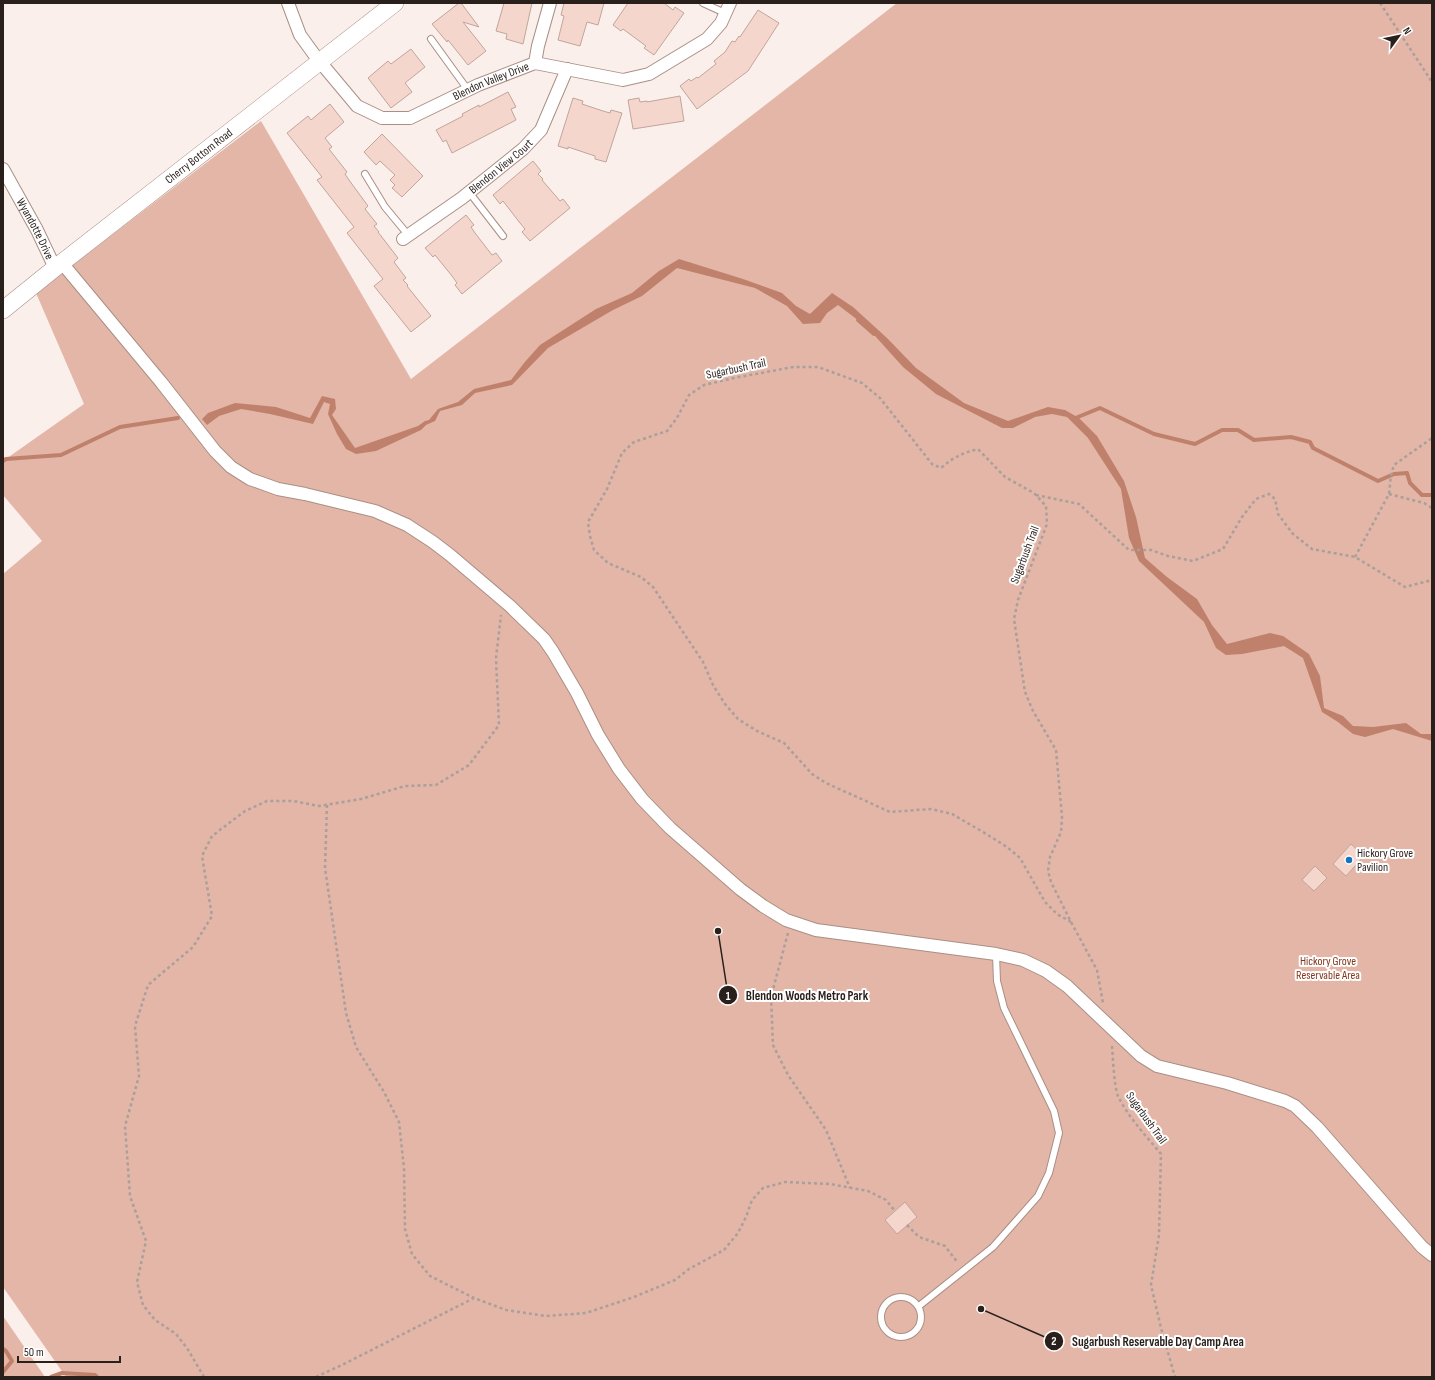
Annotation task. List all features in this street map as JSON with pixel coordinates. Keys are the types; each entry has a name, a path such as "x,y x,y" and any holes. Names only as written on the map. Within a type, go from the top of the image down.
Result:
{"main road":[{"name":"Cherry Bottom Road","path":"3,310 395,3"}],"street":[{"name":"Blendon Valley Drive","path":"288,3 300,35 320,61 357,106 382,118 410,118 468,90 535,63 623,80 649,74 706,39 721,23 728,8"},
{"path":"535,63 538,46 550,3"},
{"name":"Blendon View Court","path":"406,238 469,192 523,149 541,130 567,69"},
{"name":"Wyandotte Drive","path":"3,169 59,266 161,382 215,451 231,467 250,479 271,486 375,511 407,525 439,547 503,601 544,639 553,652 612,758 642,799 670,828 740,889 763,906 791,922 816,930 996,954 1023,960 1046,970 1067,986 1141,1056 1157,1066 1227,1083 1285,1101 1295,1106 1317,1127 1422,1247 1432,1255"}],"lane":[{"path":"703,3 728,8"},
{"path":"431,39 468,90"},
{"path":"365,174 406,238"},
{"path":"469,192 503,236"},
{"path":"918,1306 993,1247 1038,1196 1049,1173 1059,1133 1054,1111 1004,1008 997,981 996,954"},
{"path":"900,1296 907,1297 914,1300 918,1306 922,1319 916,1332 910,1336 903,1338 896,1337 889,1334 884,1328 881,1315 883,1308 887,1302 893,1298 900,1296"}],"path":[{"path":"1380,3 1432,82"},
{"name":"Sugarbush Trail","path":"1071,922 1057,914 1045,902 1020,858 1007,847 983,832 952,814 931,809 890,812 826,783 812,774 784,743 757,731 738,719 725,704 713,685 703,662 653,587 641,577 608,563 594,550 588,522 607,489 622,453 634,442 667,430 677,418 689,395 704,385 734,378 794,367 818,367 862,383 880,398 932,464 941,468 948,461 962,453 978,449 1005,476 1036,495 1046,506 1047,524 1018,600 1014,620 1025,692 1033,711 1056,750 1062,809 1061,832 1050,857 1048,871 1051,882 1097,970 1104,1007 1111,1028 1114,1069 1118,1095 1140,1129 1161,1154 1159,1235 1151,1285 1175,1377"},
{"path":"1355,557 1389,494 1391,475 1394,465 1432,438"},
{"path":"1036,495 1079,504 1129,550 1151,550 1168,556 1193,561 1223,549 1242,517 1256,499 1269,494 1275,499 1278,514 1293,534 1312,549 1355,557 1405,587 1432,580"},
{"path":"1389,494 1424,503 1432,508"},
{"path":"204,1377 187,1348 176,1334 156,1320 144,1305 137,1282 146,1242 130,1196 125,1126 139,1076 135,1026 148,986 193,947 212,916 202,856 212,836 245,810 267,801 293,801 319,806 361,799 405,786 436,785 470,765 499,725 496,658 503,601"},
{"path":"327,804 325,868 346,1013 356,1047 384,1092 398,1122 404,1168 405,1228 412,1254 430,1276 474,1298 506,1310 546,1316 586,1313 634,1297 675,1280 689,1269 724,1250 738,1233 752,1200 763,1188 785,1182 830,1184 868,1192 886,1200 895,1211"},
{"path":"791,922 771,997 773,1045 788,1075 826,1130 850,1188"},
{"path":"907,1225 919,1237 945,1246 963,1271"},
{"path":"316,1377 342,1366 474,1298"}],"green space":[{"name":"Hickory Grove Reservable Area","path":"897,3 1432,3 1432,1377 66,1377 3,1287 3,574 42,541 3,495 3,461 84,404 36,293 261,121 411,379"},
{"path":"3,1316 45,1377 3,1377"}],"shaded area":[{"path":"679,259 782,293 796,306 810,314 832,293 853,307 887,338 916,368 964,403 1008,421 1048,407 1065,410 1079,418 1097,436 1124,481 1136,517 1145,558 1167,577 1197,599 1212,625 1227,644 1270,633 1283,636 1309,654 1320,676 1324,708 1343,716 1353,726 1373,727 1406,723 1421,734 1432,734 1432,741 1393,729 1365,737 1353,734 1322,712 1303,658 1284,646 1242,654 1226,655 1216,648 1204,622 1139,561 1129,538 1121,489 1088,438 1067,417 1052,414 1035,417 1013,428 1002,428 936,394 903,367 867,327 838,305 827,313 820,323 803,324 787,306 755,288 677,268 642,296 613,310 548,348 512,385 475,393 462,405 440,411 435,421 426,425 421,430 376,451 356,454 346,449 328,414 330,404 324,402 313,424 241,409 219,416 207,425 202,419 208,413 235,403 276,407 310,418 322,396 335,399 336,409 332,415 355,448 418,426 429,420 438,409 458,402 474,389 511,380 540,345 596,309 632,293 659,271"}],"building":[{"path":"461,3 479,27 463,22 486,51 468,65 448,40 447,42 432,24"},
{"path":"504,3 532,3 523,44 506,39 507,34 496,31"},
{"path":"564,3 604,3 598,25 587,22 580,46 558,40 564,16 561,15"},
{"path":"628,3 664,3 673,10 675,7 684,13 654,55 644,48 646,46 623,29 621,31 613,25"},
{"path":"758,10 779,23 748,71 697,109 680,86 689,79 691,81 697,77 698,78 716,64 714,61 725,52 732,41 735,42 739,36 740,37"},
{"path":"411,49 425,67 405,83 412,92 391,108 368,78 388,61 391,64"},
{"path":"508,92 516,107 511,109 516,120 452,153 446,140 443,142 436,130 463,116 462,114 479,105 479,107"},
{"path":"680,96 684,121 633,129 628,100 639,98 640,102 647,102"},
{"path":"573,98 583,101 582,104 603,111 610,113 611,110 622,113 606,162 595,159 595,156 568,147 568,149 558,146"},
{"path":"330,104 344,122 325,138 332,147 329,149 347,172 345,174 368,206 365,209 377,224 374,226 398,258 394,262 406,278 403,280 431,316 411,332 374,286 383,279 347,233 354,227 317,180 322,177 287,133 308,116 311,120"},
{"path":"382,134 423,176 402,197 392,188 395,185 390,180 395,175 380,161 376,165 364,152"},
{"path":"533,161 541,171 538,174 543,179 542,180 560,201 563,199 570,208 530,241 522,232 525,229 503,201 500,204 493,195"},
{"path":"466,215 474,225 471,227 492,255 496,253 502,261 462,294 455,285 457,283 452,276 435,255 433,257 425,248"},
{"name":"Hickory Grove Pavilion","path":"1351,844 1364,856 1346,876 1333,864"},
{"path":"1315,866 1327,878 1314,891 1302,880"},
{"path":"905,1202 917,1217 897,1234 885,1220"}],"waterway":[{"path":"858,320 874,334"},
{"path":"1073,419 1100,408 1154,434 1195,444 1222,430 1238,430 1254,440 1291,437 1310,442 1313,448 1378,481 1394,474 1407,473 1410,483 1422,495 1432,495"},
{"path":"3,461 6,459 61,455 120,427 178,418"},
{"path":"3,1349 12,1361 3,1372"},
{"path":"51,1377 62,1373 95,1375 97,1377"}],"place":[{"name":"Hickory Grove Pavilion","path":"1349,860"},
{"name":"Blendon Woods Metro Park","path":"718,931"},
{"name":"Sugarbush Reservable Day Camp Area","path":"981,1309"}]}
